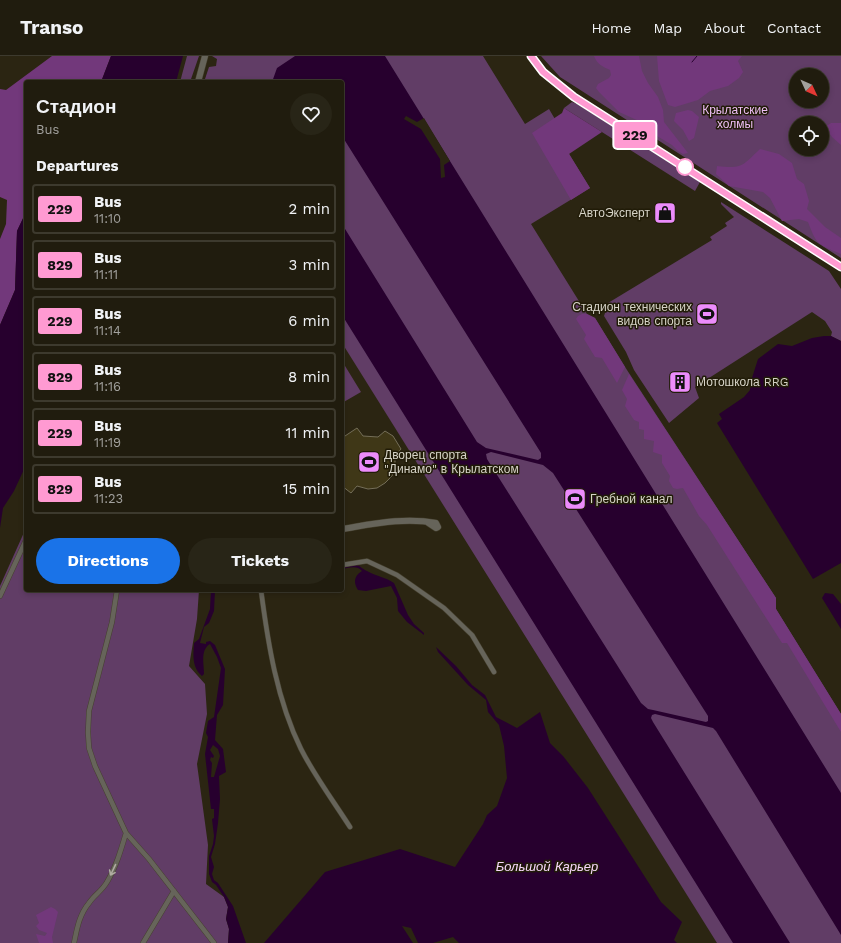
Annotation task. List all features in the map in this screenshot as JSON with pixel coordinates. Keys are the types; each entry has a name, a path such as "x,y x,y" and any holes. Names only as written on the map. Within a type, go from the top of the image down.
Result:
{"main road":[{"path":"531,56 543,72 574,97 841,267"}],"street":[{"path":"199,80 205,56"},
{"path":"344,529 403,520 436,523"},
{"path":"0,596 24,544"},
{"path":"344,565 367,561 397,574 444,608 472,635 494,672"},
{"path":"117,592 112,622 89,711 89,748 95,766 126,833 149,859 214,943"},
{"path":"262,592 269,648 283,704 302,749 350,827"},
{"path":"74,943 80,917 89,902 102,891 108,881 115,868 126,833"},
{"path":"143,943 174,891"}],"green space":[{"path":"187,56 199,56 191,80 181,80"},
{"name":"Гребной канал","path":"212,56 483,56 525,124 549,109 565,136 560,139 590,188 531,224 587,314 595,318 627,370 776,598 776,609 841,714 841,943 717,943 344,346 344,80 205,80 209,67 216,66 217,59"},
{"name":"Крылатские холмы","path":"541,56 841,56 841,258 560,77"},
{"path":"572,102 700,182 695,191 564,108"},
{"name":"Стадион технических видов спорта","path":"721,202 829,271 841,289 841,341 831,336 832,332 825,321 812,312 695,387 699,398 669,423 634,370 626,352 604,316 605,313 611,309 608,303 712,240 710,237 727,226 725,223 734,217 721,204"},
{"path":"344,364 361,392 344,402"},
{"path":"24,532 24,592 199,592 197,619 189,666 205,684 207,714 197,764 208,845 206,884 224,897 228,907 226,919 229,929 228,943 0,943 0,586"}],"shaded area":[{"path":"52,56 111,56 102,80 24,80 24,216 17,231 15,290 0,325 0,239 6,224 7,200 0,197 0,89 6,90"},
{"path":"594,56 639,56 642,71 658,97 663,110 664,122 688,153 683,154 657,136 639,121 619,112 599,92 596,88 598,84 609,78 611,75 610,70 600,65"},
{"path":"657,56 742,56 738,61 743,72 739,78 728,86 710,91 698,100 675,107 668,105 659,81"},
{"path":"564,108 602,132 569,154 590,188 571,200 532,133 562,113"},
{"path":"688,110 692,111 699,117 694,138 689,141 683,130 674,121 676,113"},
{"path":"841,123 841,145 829,133 829,124"},
{"path":"760,149 779,154 792,163 797,179 804,184 809,201 807,209 825,227 841,238 841,254 819,243 816,240 808,222 799,219 782,221 770,198 763,192 729,186 716,174 717,166 732,167 742,165"},
{"path":"582,314 587,314 595,318 625,367 617,383 602,358 595,357 584,339 586,335 576,319"},
{"path":"629,374 776,598 776,609 841,714 841,732 787,643 782,643 707,525 699,516 683,488 673,488 669,481 670,476 662,463 662,455 653,452 654,441 644,439 644,430 639,429 639,422 634,420 625,406 627,399 622,390"},
{"path":"51,907 58,912 52,937 53,943 39,943 36,934 45,936 47,933 39,930 36,926 39,923 36,915"}],"water":[{"path":"111,56 183,56 177,80 102,80"},
{"name":"Гребной канал","path":"295,56 385,56 841,793 841,935 716,731 713,728 655,714 652,715 651,718 653,722 790,943 733,943 344,318 344,227 477,442 486,448 538,460 541,458 541,453 344,139 344,80 273,80 277,68","holes":["491,452 543,465 553,473 708,716 708,721 706,722 648,709 641,703 487,459 486,454"]},
{"path":"24,216 24,469 14,491 3,508 0,528 0,325 15,290 17,231"},
{"path":"831,336 841,341 841,563 813,579 717,423 722,419 719,414 744,397 750,390 751,381 758,359 778,344 792,346 812,338"},
{"path":"356,565 370,573 394,583 408,615 414,624 424,633 424,635 407,622 398,611 397,598 391,586 366,591 358,590 355,584 355,579 362,571 355,567 344,569 344,567"},
{"path":"211,592 215,592 214,611 209,623 204,627 200,643 206,644 206,642 210,641 215,645 225,669 223,705 217,715 215,740 223,749 226,772 219,776 220,799 215,844 211,857 214,867 212,874 214,880 218,883 233,906 246,943 228,943 229,929 226,919 228,907 224,897 216,885 212,882 209,874 209,856 214,836 212,819 214,818 214,809 211,809 205,754 208,737 206,733 208,721 214,717 221,668 210,644 204,653 204,674 202,676 199,673 196,669 193,652 194,643 199,639 210,609","holes":["213,745 218,749 220,756 214,777 211,777 212,763 210,760 211,757 213,758 214,756 210,750"]},
{"path":"825,593 833,594 841,604 841,629 822,598"},
{"name":"Большой Карьер","path":"436,647 456,666 472,685 485,695 496,717 517,728 540,712 550,743 563,756 588,788 661,902 682,922 674,940 677,943 459,943 453,937 433,943 418,943 411,928 402,926 413,943 264,943 325,872 400,849 455,867 483,824 487,815 497,806 507,778 504,746 499,725 488,712 486,700 468,685 438,652"}],"pier":[{"path":"406,116 417,122 424,118 450,161 444,165 445,177 441,178 440,159 421,129 404,119"}],"building":[{"name":"Мотошкола RRG","path":"685,374 689,382 675,390 671,382"},
{"name":"Дворец спорта \"Динамо\" в Крылатском","path":"357,428 363,436 378,437 385,431 393,436 401,449 395,456 395,467 392,476 377,488 368,489 357,486 351,493 344,488 344,437"}],"waterway":[{"path":"692,62 697,56"}],"bus line":[{"name":"229","path":"531,56 543,72 574,97 841,267"}],"place":[{"name":"АвтоЭксперт","path":"665,213"},
{"name":"Стадион технических видов спорта","path":"707,314"},
{"name":"Мотошкола RRG","path":"680,382"},
{"name":"Дворец спорта \"Динамо\" в Крылатском","path":"369,462"},
{"name":"Гребной канал","path":"575,499"}]}
